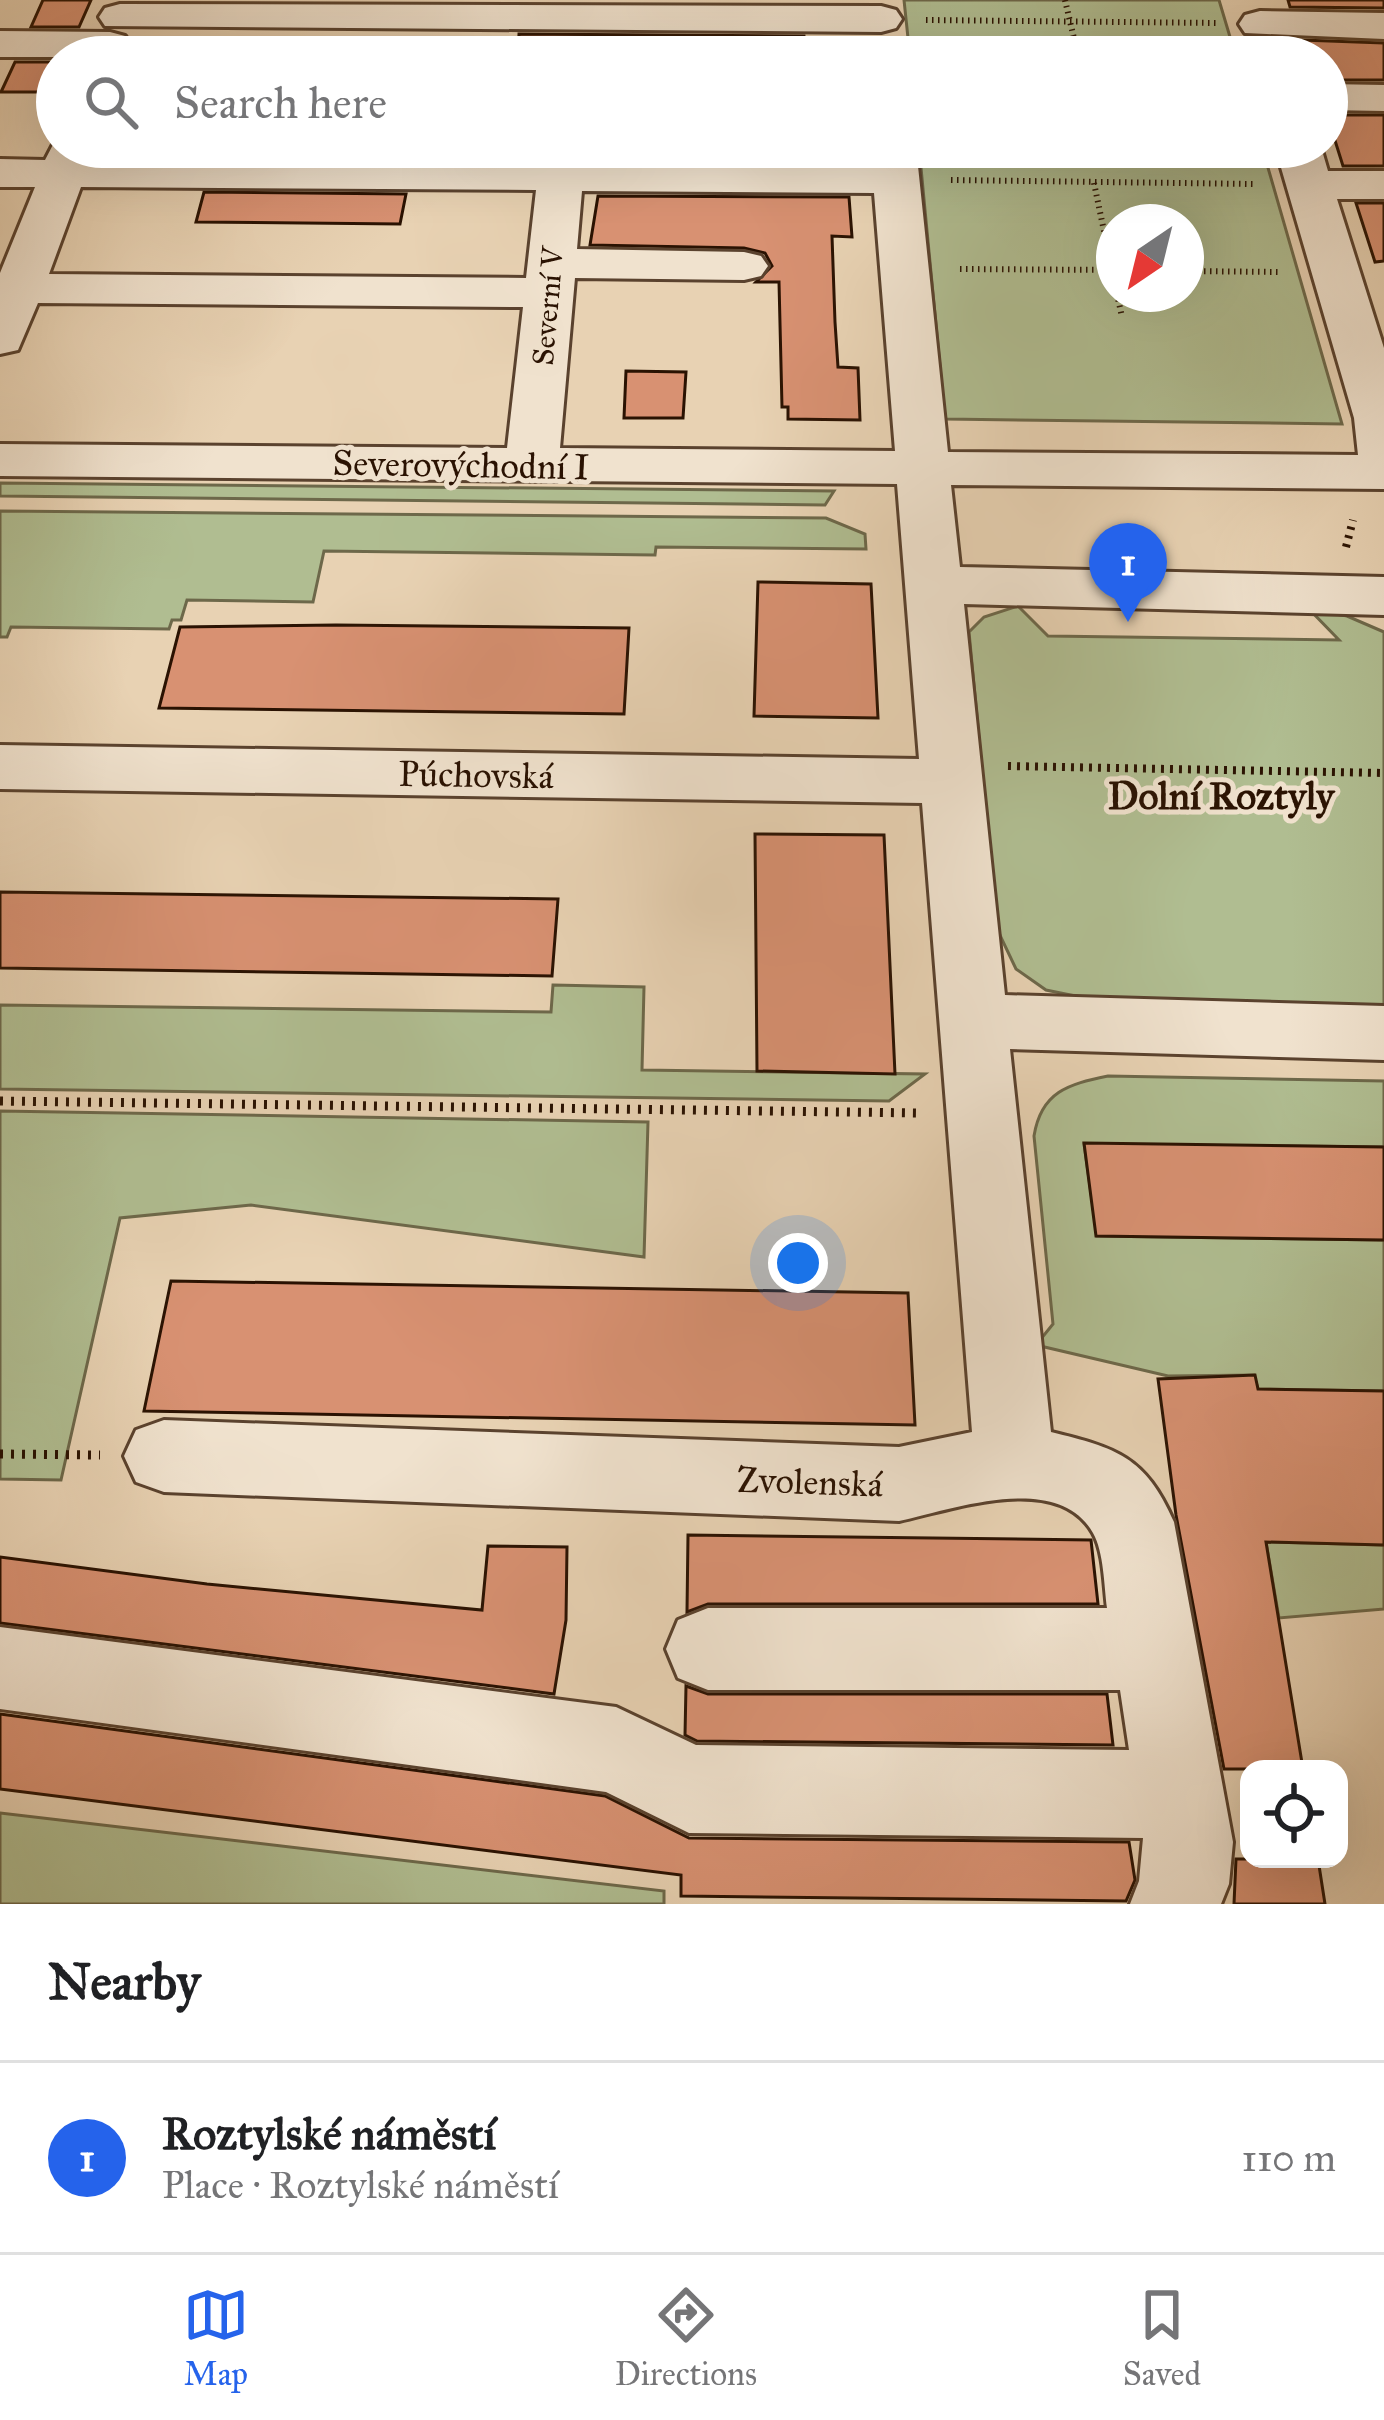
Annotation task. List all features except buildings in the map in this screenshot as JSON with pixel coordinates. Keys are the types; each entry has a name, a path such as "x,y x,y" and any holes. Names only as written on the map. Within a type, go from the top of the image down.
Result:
{"street":[{"path":"66,36 116,30 882,26"},
{"path":"1261,27 1384,26"},
{"path":"0,44 36,40"},
{"path":"1348,97 1384,98"},
{"path":"0,172 36,166"},
{"path":"0,339 10,288 64,168"},
{"name":"Severní V","path":"532,464 560,168"},
{"path":"894,168 1014,1459 1101,1481 1135,1522 1188,1842 1184,1884 1175,1904"},
{"path":"1304,168 1380,418 1384,455"},
{"path":"1312,168 1384,185"},
{"path":"10,288 550,278 744,266"},
{"name":"Severovýchodní I","path":"0,460 1384,472"},
{"path":"934,585 1384,596"},
{"name":"Púchovská","path":"0,767 950,773"},
{"path":"974,1021 1384,1033"},
{"name":"Zvolenská","path":"164,1456 899,1484 1014,1459"},
{"path":"708,1649 1156,1649"},
{"path":"0,1668 616,1750 689,1789 1180,1794"}],"path":[{"path":"1065,0 1074,36"},
{"path":"882,26 1261,27"},
{"path":"944,168 1094,183 1278,168"},
{"path":"1094,183 1098,204"},
{"path":"904,268 1096,273"},
{"path":"1204,271 1336,272"},
{"path":"1121,312 1122,316"},
{"path":"950,773 1384,773"},
{"path":"0,1101 982,1114"},
{"path":"0,1454 164,1456"}],"green space":[{"path":"904,0 1219,0 1230,36 908,36"},
{"path":"921,168 1268,168 1342,424 945,419"},
{"path":"0,483 834,491 825,505 0,496"},
{"path":"0,511 826,518 865,534 866,549 656,547 655,555 324,551 313,602 187,600 181,620 172,620 169,629 11,627 7,637 0,637"},
{"path":"1018,606 1048,636 1339,640 1309,609 1347,616 1384,632 1384,1005 1095,1000 1046,990 1016,969 997,929 969,632 984,617"},
{"path":"553,985 644,987 642,1070 925,1074 889,1101 0,1089 0,1005 551,1012"},
{"path":"1108,1076 1384,1081 1384,1147 1084,1144 1097,1236 1384,1240 1384,1391 1258,1389 1254,1375 1168,1376 1036,1345 1053,1324 1034,1136 1038,1121 1059,1092"},
{"path":"0,1111 648,1122 644,1257 251,1205 120,1218 61,1480 0,1479"},
{"path":"1266,1542 1384,1545 1384,1609 1279,1618"},
{"path":"0,1813 664,1891 664,1904 0,1904"}],"place":[{"name":"Roztylské náměstí","path":"1128,622"}],"district":[{"name":"Dolní Roztyly","path":"1221,795"}]}
